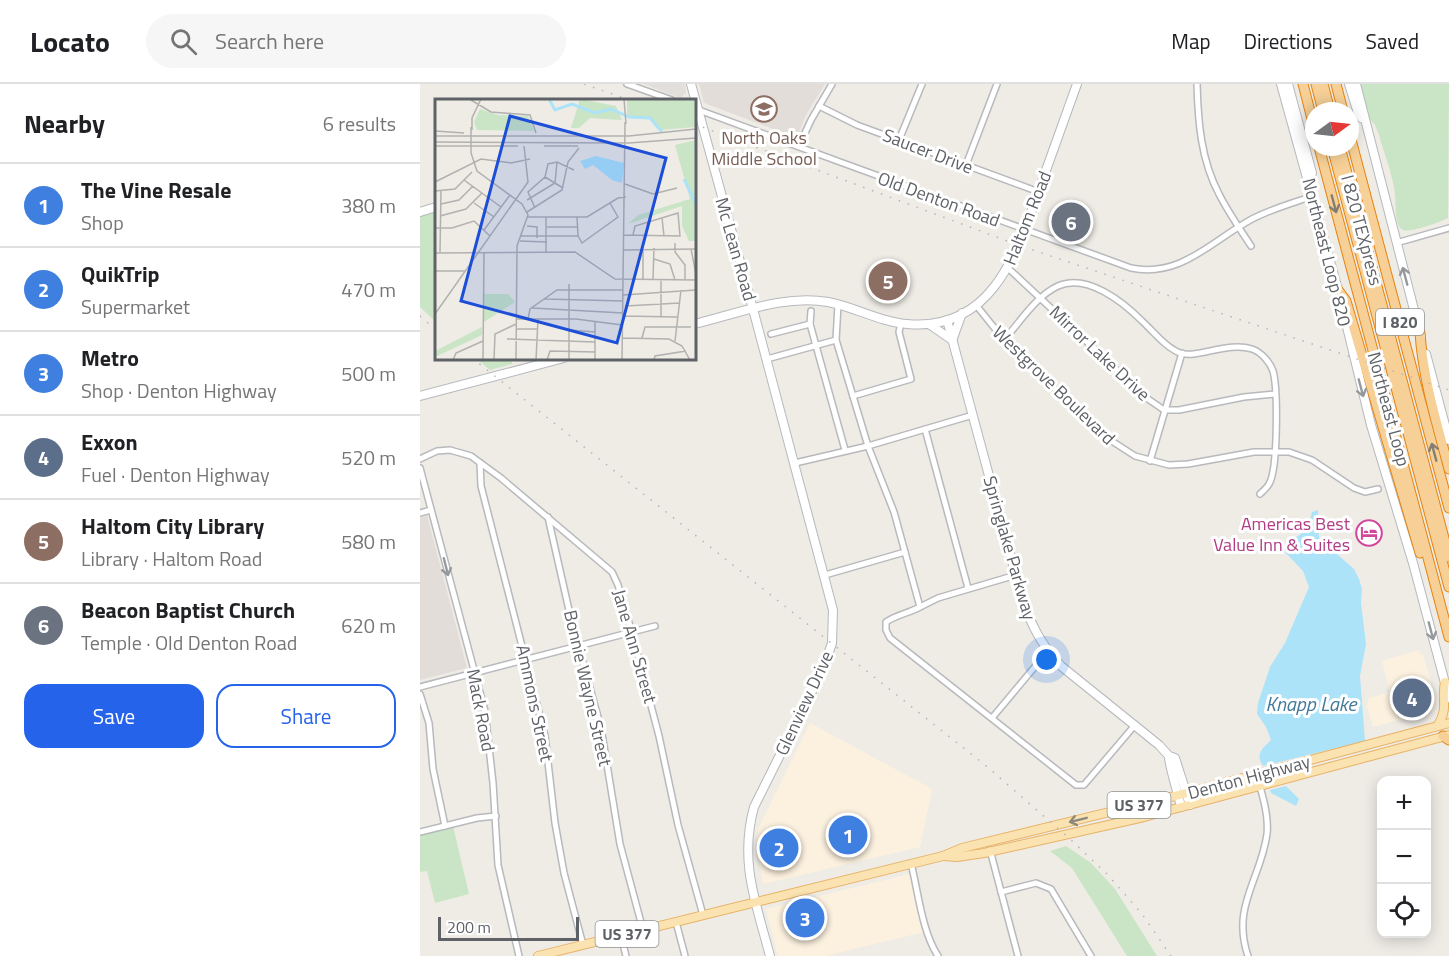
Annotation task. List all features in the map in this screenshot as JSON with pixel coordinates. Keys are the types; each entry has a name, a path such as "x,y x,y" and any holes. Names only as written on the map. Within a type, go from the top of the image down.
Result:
{"highway":[{"path":"1303,84 1308,102"},
{"path":"1316,84 1321,102"},
{"path":"1323,84 1328,102"},
{"path":"1336,84 1341,102"},
{"name":"Northeast Loop","path":"1321,156 1449,637"},
{"name":"I 820 TEXpress","path":"1334,156 1449,587"},
{"name":"I 820 TEXpress","path":"1342,156 1449,557"},
{"name":"Northeast Loop","path":"1355,156 1449,508"},
{"path":"1338,290 1346,301 1435,599 1441,608"},
{"path":"1420,333 1421,353 1431,400 1449,469"}],"main road":[{"name":"Mc Lean Road","path":"691,84 694,99"},
{"name":"Haltom Road","path":"696,323 753,309 802,301 838,305 902,324 930,324 947,321 962,314 993,290 1008,268 1077,84"},
{"name":"Northeast Loop 820","path":"1281,84 1338,290 1371,425 1413,563 1449,698"},
{"path":"1288,84 1312,173 1309,181"},
{"path":"1349,84 1358,113 1366,124"},
{"path":"1356,84 1449,440"},
{"name":"Mc Lean Road","path":"696,110 753,309"},
{"path":"696,140 705,137"},
{"path":"420,212 435,207"},
{"name":"Glenview Drive","path":"753,309 825,575 834,627 832,643 823,669 754,807 749,824 747,862 770,956"},
{"path":"930,324 952,340 962,314"},
{"name":"Springlake Parkway","path":"947,321 1032,627 1061,666 1169,756 1175,758 1186,806"},
{"path":"420,396 556,360"},
{"path":"1438,725 1446,712 1443,689 1445,682"},
{"name":"Denton Highway","path":"538,956 565,953 582,945 1183,794 1449,723"},
{"path":"1400,748 1405,742 1406,735"},
{"name":"Denton Highway","path":"943,855 957,857 990,852 1186,806 1447,737"}],"street":[{"path":"627,84 669,99"},
{"path":"799,146 832,84"},
{"path":"899,140 922,84"},
{"path":"966,165 997,84"},
{"path":"1197,84 1200,131 1207,164 1219,194 1251,246"},
{"name":"Saucer Drive","path":"819,106 857,125 1038,192"},
{"name":"Old Denton Road","path":"696,110 1024,230 1144,271 1156,271 1181,264 1239,226 1269,211 1313,196"},
{"path":"1396,243 1449,228"},
{"name":"Mirror Lake Drive","path":"1008,268 1148,399 1164,410 1179,410 1244,397 1275,394"},
{"path":"1004,340 1041,298 1058,286 1080,283 1123,303 1169,346 1182,353 1229,347 1254,349 1263,355 1273,371 1275,394 1276,451 1270,483 1260,494"},
{"path":"838,305 837,340 867,446 894,512 920,607"},
{"name":"Westgrove Boulevard","path":"976,305 1004,340 1104,436 1134,456 1169,465 1188,464 1254,452 1289,452 1312,460 1354,488 1365,492 1378,489"},
{"path":"812,311 810,324 845,450"},
{"path":"771,334 810,324"},
{"path":"853,396 911,379 899,332 902,324"},
{"path":"767,359 837,340"},
{"path":"1150,461 1182,353"},
{"path":"795,463 867,446 973,415"},
{"path":"925,429 968,588"},
{"name":"Jane Ann Street","path":"420,459 437,451 450,450 464,453 548,517 612,572 632,633 659,736 678,825 703,915"},
{"name":"Ammons Street","path":"480,463 481,486 545,736 555,823 582,945"},
{"name":"Mack Road","path":"420,468 488,731 498,865 519,956"},
{"path":"420,513 431,510"},
{"name":"Bonnie Wayne Street","path":"548,517 578,646 601,728 620,844 643,930"},
{"path":"825,575 905,552"},
{"path":"1016,575 938,598 891,618 886,622 886,630 890,638 1076,785 1084,785 1134,725"},
{"path":"420,687 655,626"},
{"path":"992,718 1048,651"},
{"path":"420,694 429,723 433,769 445,826"},
{"path":"1248,956 1243,937 1242,915 1267,831 1257,774"},
{"path":"420,832 477,818 496,816"},
{"path":"988,842 1018,956"},
{"path":"911,863 932,948 938,956"},
{"path":"1001,892 1036,884 1051,889 1090,956"},
{"path":"676,922 685,956"},
{"path":"624,948 626,956"}],"shaded area":[{"path":"644,84 685,84 686,93 680,98"},
{"name":"North Oaks Middle School","path":"699,84 825,84 806,115 797,138 704,103"},
{"path":"427,515 467,668 420,680 420,517"},
{"path":"1419,650 1420,654 1423,654 1436,701 1433,711 1373,727 1367,706 1369,698 1390,692 1382,661"},
{"path":"810,723 932,789 920,847 763,884 757,845 758,829"},
{"path":"910,874 924,932 825,956 778,956 766,909"}],"green space":[{"path":"1360,84 1449,84 1448,218 1412,230 1407,231 1400,228 1390,172 1379,135 1369,118"},
{"path":"435,212 435,321 420,307 420,216"},
{"path":"478,360 512,360 512,364 490,370"},
{"path":"453,826 469,894 435,903 427,871 420,872 420,834"},
{"path":"1066,846 1091,863 1115,889 1157,956 1127,956 1072,868 1050,851"}],"water":[{"name":"Knapp Lake","path":"1318,510 1319,538 1354,569 1362,589 1361,603 1366,644 1360,676 1365,741 1263,766 1260,755 1262,749 1271,740 1257,714 1258,703 1270,667 1285,643 1309,587 1303,571 1281,548 1293,548 1294,538 1306,528 1312,512"},
{"path":"1286,786 1299,799 1296,806 1271,793 1270,790"}],"railway":[{"path":"584,84 626,99"},
{"path":"696,125 1018,245 1449,390"},
{"path":"420,316 435,329"},
{"path":"475,360 985,765 1107,874 1142,914 1171,956"}],"place":[{"name":"North Oaks Middle School","path":"764,109"},
{"name":"Beacon Baptist Church","path":"1071,222"},
{"name":"Haltom City Library","path":"888,281"},
{"name":"Americas Best Value Inn & Suites","path":"1369,533"},
{"name":"Exxon","path":"1412,698"},
{"name":"The Vine Resale","path":"848,835"},
{"name":"QuikTrip","path":"779,848"},
{"name":"Metro","path":"805,918"}]}
